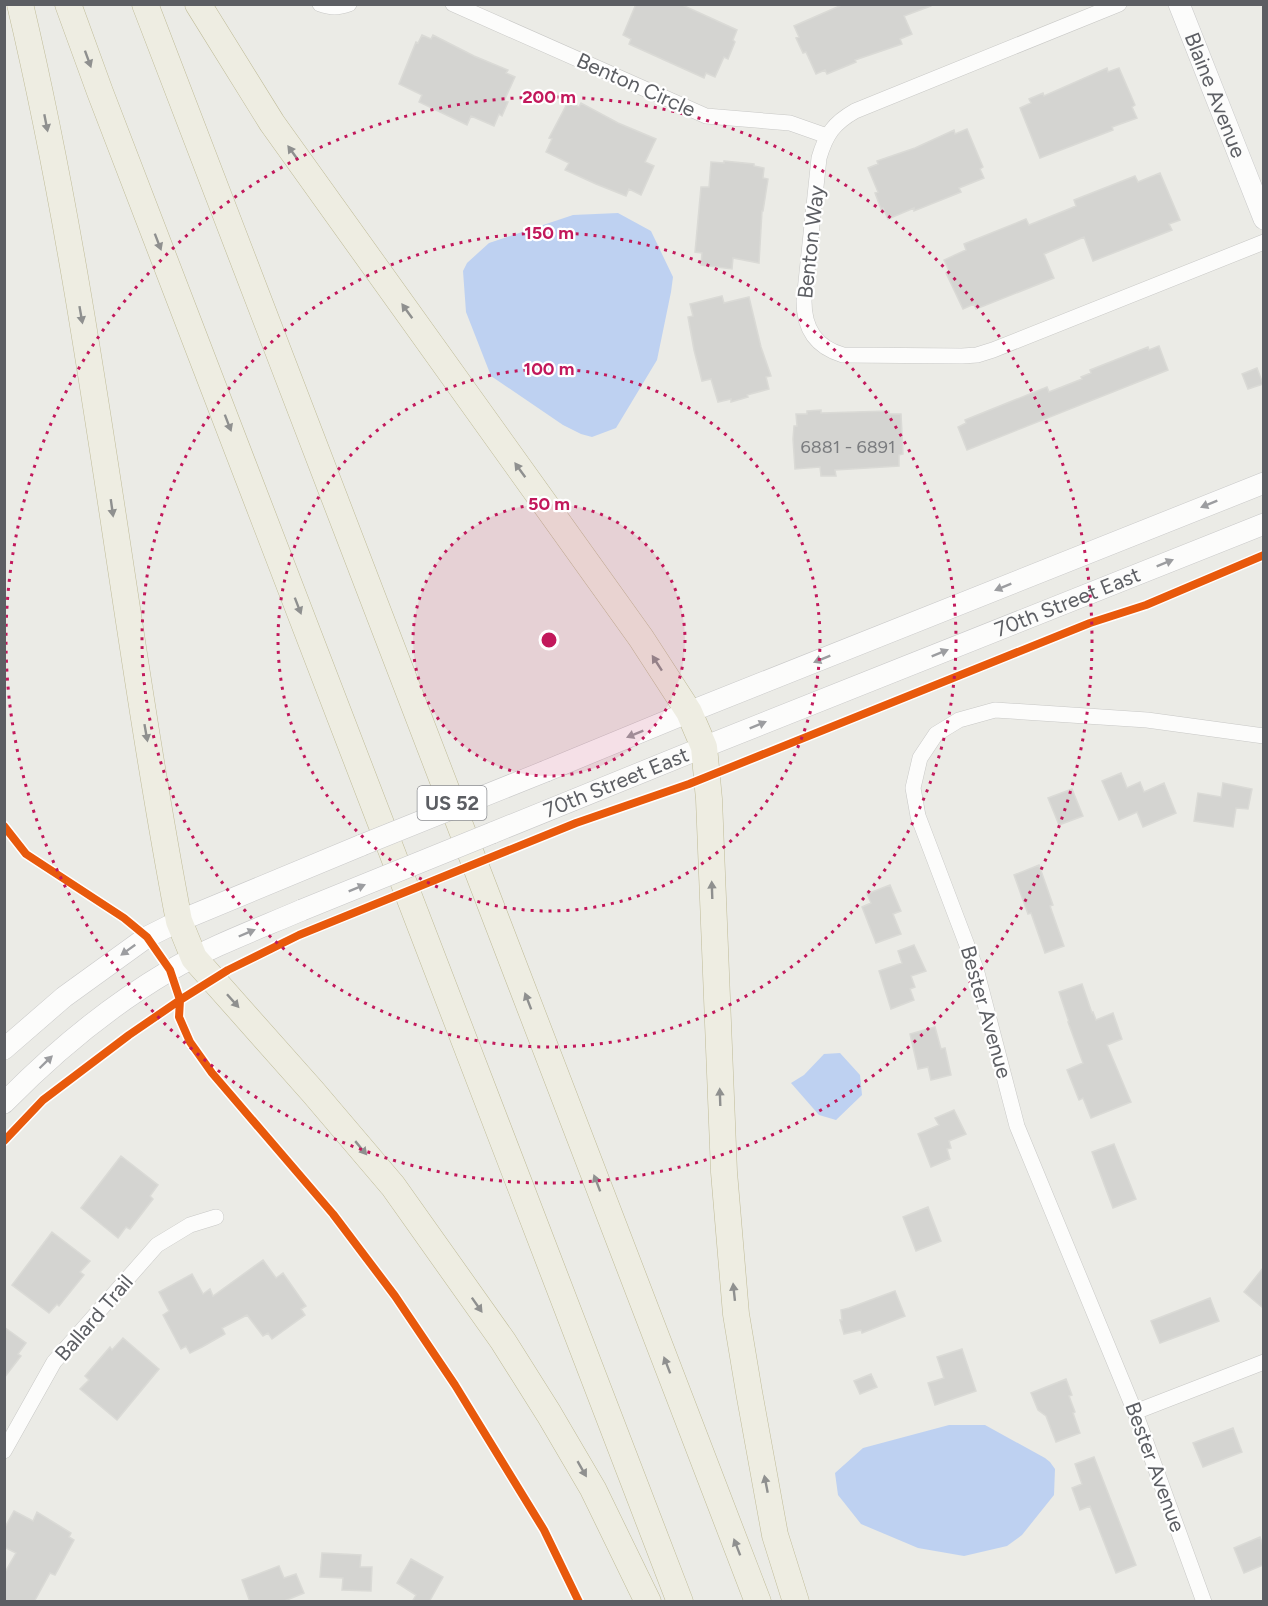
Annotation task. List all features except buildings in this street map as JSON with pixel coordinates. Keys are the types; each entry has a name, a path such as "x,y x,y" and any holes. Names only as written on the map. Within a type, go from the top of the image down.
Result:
{"highway":[{"path":"20,4 47,131 91,371 136,675 179,921 194,958 393,1186 502,1341 549,1414 593,1489 648,1602"},
{"path":"68,4 680,1602"},
{"name":"US 52","path":"145,4 758,1602"},
{"path":"198,4 272,123 634,629 689,712 704,747 709,799 724,1172 736,1314 776,1535 796,1602"}],"main road":[{"name":"Blaine Avenue","path":"1179,4 1263,219"},
{"name":"70th Street East","path":"4,1049 73,991 147,937 179,921 689,712 1263,483"},
{"name":"70th Street East","path":"4,1103 56,1052 100,1017 170,970 194,958 302,910 1263,524"}],"street":[{"path":"320,4 329,8 339,8 349,4"},
{"name":"Benton Circle","path":"453,4 706,116 790,123 827,136"},
{"name":"Benton Way","path":"1119,4 855,111 842,119 827,136 819,158 804,311 809,329 816,339 833,352 843,356 954,357 985,352 1263,242"},
{"name":"Bester Avenue","path":"1204,1602 1135,1412 1017,1126 976,969 918,816 913,788 920,758 936,734 959,720 995,710 1147,720 1263,736"},
{"name":"Ballard Trail","path":"4,1451 54,1362 157,1245 190,1225 216,1216"},
{"path":"1135,1412 1263,1362"}],"water":[{"path":"618,213 651,231 673,277 657,360 616,428 592,437 563,425 491,376 466,312 463,271 467,263 489,243 573,215"},
{"path":"840,1053 860,1075 862,1095 836,1120 819,1115 791,1083 804,1075 824,1054"},
{"path":"949,1425 985,1425 1045,1458 1055,1469 1054,1495 1022,1535 1007,1546 964,1556 918,1548 861,1524 838,1495 835,1473 863,1448"}],"cycle path":[{"path":"4,1141 43,1100 129,1035 228,970 299,935 576,823 689,784 1090,623 1146,605 1264,555"},
{"path":"4,826 26,854 124,918 147,937 170,970 180,1000 179,1017 190,1042 212,1073 333,1214 395,1296 455,1385 544,1530 579,1602"}]}
